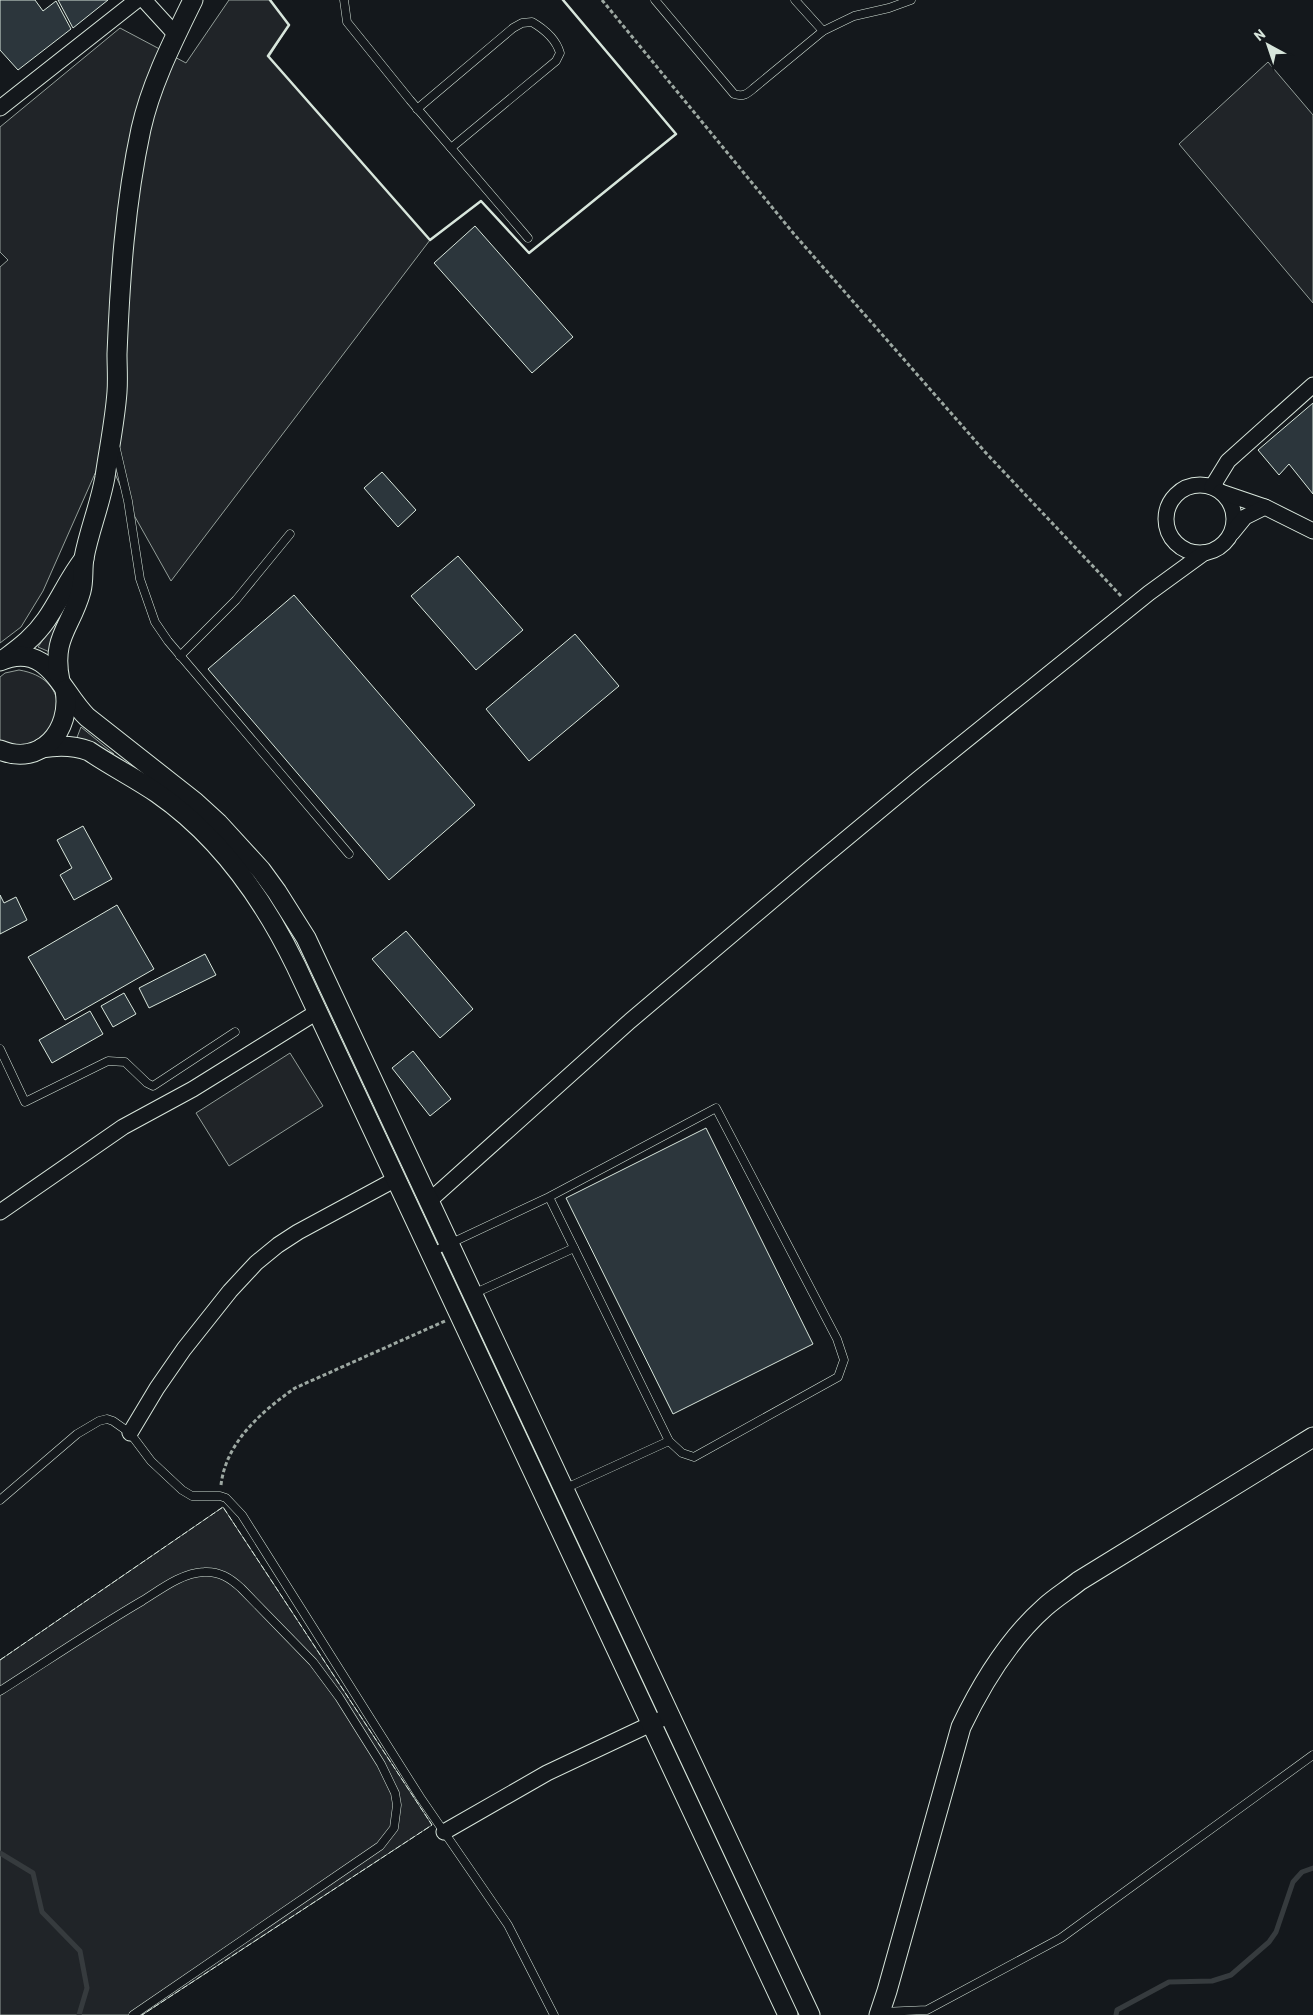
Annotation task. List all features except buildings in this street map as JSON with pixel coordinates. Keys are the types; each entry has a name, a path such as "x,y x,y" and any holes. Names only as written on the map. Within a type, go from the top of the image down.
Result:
{"street":[{"path":"0,108 137,0"},
{"path":"144,0 176,35"},
{"path":"42,748 53,740 61,729 66,716 67,702 58,669 59,645 82,589 84,559 104,480 112,432 117,392 122,261 131,180 142,127 152,93 193,0"},
{"path":"1217,490 1228,461 1313,385"},
{"path":"1265,507 1245,517 1224,543 1215,550 1204,553 1193,553 1183,549 1174,542 1167,527 1167,510 1172,500 1179,492 1189,486 1201,485 1265,507 1313,531"},
{"path":"1217,490 1229,501 1234,512 1231,534"},
{"path":"1149,593 1170,570 1183,549"},
{"path":"428,1202 630,1021 812,866 918,778 1149,593 1204,553"},
{"path":"3,660 21,648 45,622 70,577 84,559"},
{"path":"3,660 19,657 31,658 43,663 53,671 71,700 87,717 195,802 218,823 240,846 277,892 306,938 318,962 448,1244 462,1302"},
{"path":"1,754 29,753 42,748 67,745 89,751 157,793 201,831 240,874 261,903 284,942 430,1253 462,1302 555,1494 670,1715 810,2015"},
{"path":"0,1212 123,1127 217,1074 317,1012"},
{"path":"130,1434 157,1388 184,1349 230,1291 256,1263 298,1232 396,1179"},
{"path":"879,2014 961,1727 977,1694 1020,1633 1045,1607 1079,1581 1313,1437"},
{"path":"555,1494 651,1724 788,2015"},
{"path":"444,1832 546,1773 670,1715"}],"lane":[{"path":"344,0 347,22 417,109 528,238"},
{"path":"795,0 823,31"},
{"path":"658,1 734,94 741,96 750,92 823,31 854,16 911,0"},
{"path":"417,109 513,28 522,23 532,22 542,28 557,45 560,53 556,61 451,148"},
{"path":"112,432 128,501 140,579 155,622 180,656 349,854"},
{"path":"180,656 236,600 290,534"},
{"path":"0,1048 25,1102 108,1062 125,1062 147,1083 153,1086 235,1032"},
{"path":"430,1253 549,1197 716,1108 837,1339 844,1360 838,1377 694,1457 682,1453 669,1440 549,1197"},
{"path":"462,1302 574,1248"},
{"path":"0,1500 77,1434 99,1420 107,1419 113,1421 130,1434 151,1461 182,1490 192,1496 220,1496 232,1502 444,1832 508,1925 554,2015"},
{"path":"555,1494 669,1440"},
{"path":"0,1692 112,1618 170,1583 195,1573 216,1573 229,1578 241,1588 313,1662 339,1697 381,1764 395,1794 397,1816 394,1828 380,1846 133,2015"},
{"path":"879,2014 927,2010 1061,1938 1313,1756"}],"path":[{"path":"602,0 693,113 801,241 986,453 1132,607"},
{"path":"220,1496 222,1473 228,1458 246,1429 277,1401 295,1388 462,1302"}],"shaded area":[{"path":"229,0 270,0 289,25 269,57 430,240 171,581 130,508 105,451 43,591 21,627 0,643 0,267 8,260 0,252 0,127 120,28 186,63"},
{"path":"1268,62 1313,115 1313,303 1179,144"},
{"path":"63,610 65,610 52,653 38,647"},
{"path":"19,670 41,678 53,690 57,705 54,721 46,734 33,743 18,746 0,740 0,677 5,673"},
{"path":"81,727 114,754 76,740"},
{"path":"290,1053 323,1106 229,1166 196,1113"},
{"path":"223,1507 432,1825 142,2015 0,2015 0,1660"}],"waterway":[{"path":"0,1853 33,1873 42,1912 80,1951 87,1988 79,2015"},
{"path":"1116,2015 1117,2010 1169,1982 1212,1981 1231,1975 1269,1942 1276,1932 1293,1882 1302,1872 1313,1868"}],"fence":[{"path":"0,1660 223,1507 432,1825 142,2015"}],"wall":[{"path":"270,0 289,25 268,56 430,240 481,201 529,253 676,134 563,0"}]}
